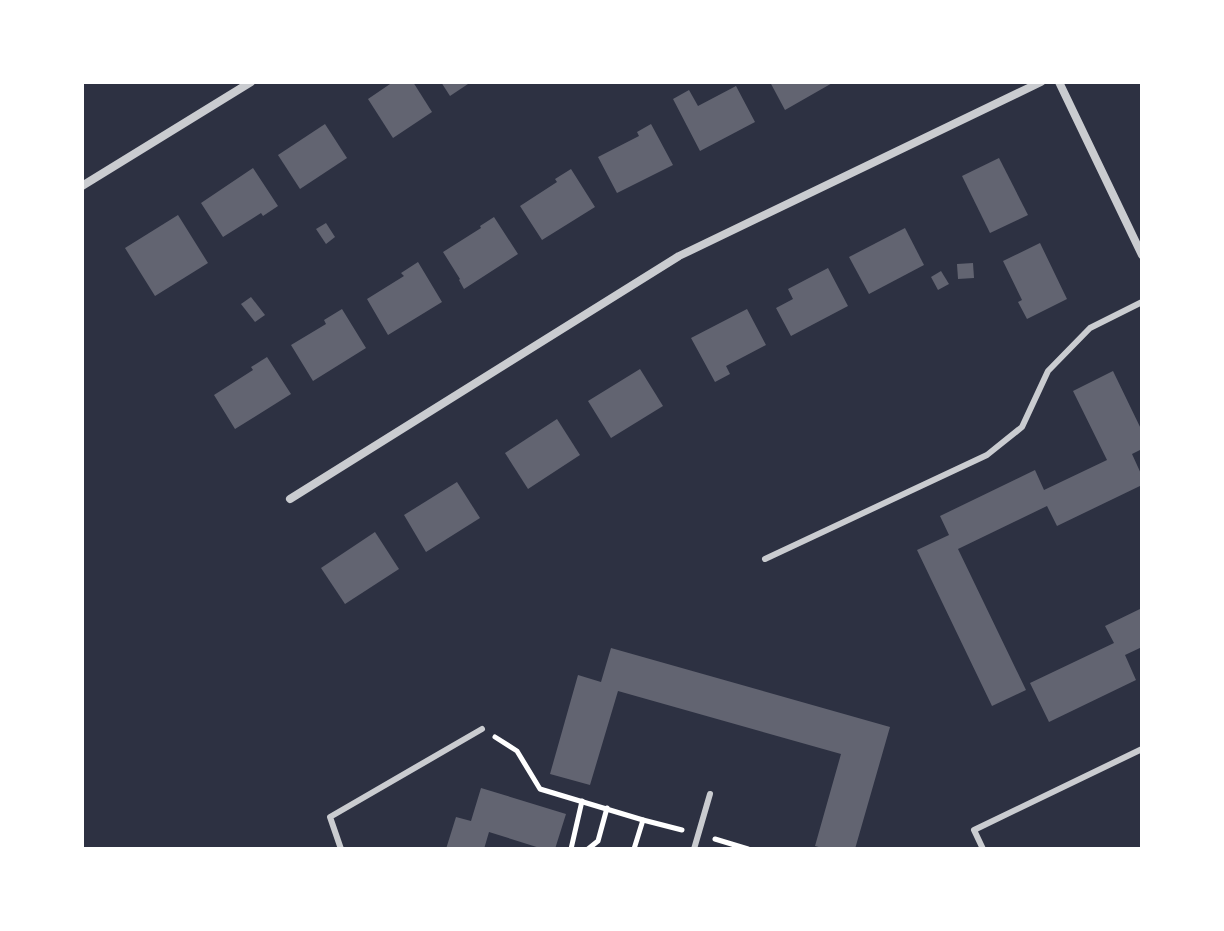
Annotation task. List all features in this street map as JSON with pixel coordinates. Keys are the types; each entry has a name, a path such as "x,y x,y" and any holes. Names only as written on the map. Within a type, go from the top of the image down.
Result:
{"street":[{"path":"82,186 251,82"},
{"path":"290,499 679,256 1041,82"},
{"path":"1059,82 1142,255"}],"lane":[{"path":"765,559 987,455 1022,427 1048,371 1090,328 1142,302"},
{"path":"341,849 330,817 482,729"},
{"path":"983,849 974,830 1142,749"},
{"path":"694,849 710,794"}],"path":[{"path":"482,729 517,751 540,789 748,849"},
{"path":"571,849 582,801"},
{"path":"588,849 598,841 607,808"},
{"path":"634,849 643,820"}],"building":[{"path":"393,82 413,82 432,112 393,138 368,99"},
{"path":"441,82 471,82 450,96"},
{"path":"770,82 834,82 785,110"},
{"path":"736,86 755,122 700,151 673,99 689,90 698,106"},
{"path":"325,124 347,158 300,189 278,155"},
{"path":"651,124 673,165 617,193 598,157 639,136 637,132"},
{"path":"999,158 1028,215 990,233 962,176"},
{"path":"253,168 278,206 223,237 201,203"},
{"path":"571,169 595,207 542,240 520,206"},
{"path":"178,215 208,263 155,296 125,248"},
{"path":"494,217 518,254 464,289 443,252"},
{"path":"326,223 335,237 326,244 316,229"},
{"path":"905,228 924,265 869,294 849,257"},
{"path":"1040,243 1067,299 1027,319 1018,302 1022,300 1003,261"},
{"path":"418,262 442,302 388,335 367,299 404,276 401,273"},
{"path":"973,263 974,278 958,279 957,264"},
{"path":"828,268 848,306 791,336 776,308 793,299 788,289"},
{"path":"941,271 949,284 938,290 931,277"},
{"path":"251,297 265,315 255,322 241,304"},
{"path":"342,309 366,348 313,381 291,345 326,324 324,320"},
{"path":"747,309 766,345 726,366 730,374 715,382 691,338"},
{"path":"267,357 291,394 235,429 214,395 253,370 251,367"},
{"path":"640,369 663,406 611,438 588,401"},
{"path":"1113,371 1142,431 1142,449 1132,454 1142,476 1142,485 1057,526 1047,506 958,549 1026,690 992,706 917,550 949,535 940,516 1035,470 1044,490 1107,460 1073,391"},
{"path":"557,419 580,455 528,489 505,453"},
{"path":"457,482 480,518 426,552 404,515"},
{"path":"375,532 399,569 345,604 321,568"},
{"path":"1142,608 1142,647 1125,655 1136,680 1049,722 1030,683 1114,643 1105,626"},
{"path":"611,648 890,727 855,849 815,846 841,754 618,691 590,785 550,774 578,675 601,682"},
{"path":"481,788 566,814 555,849 543,849 489,832 484,849 446,849 456,817 471,821"}]}
